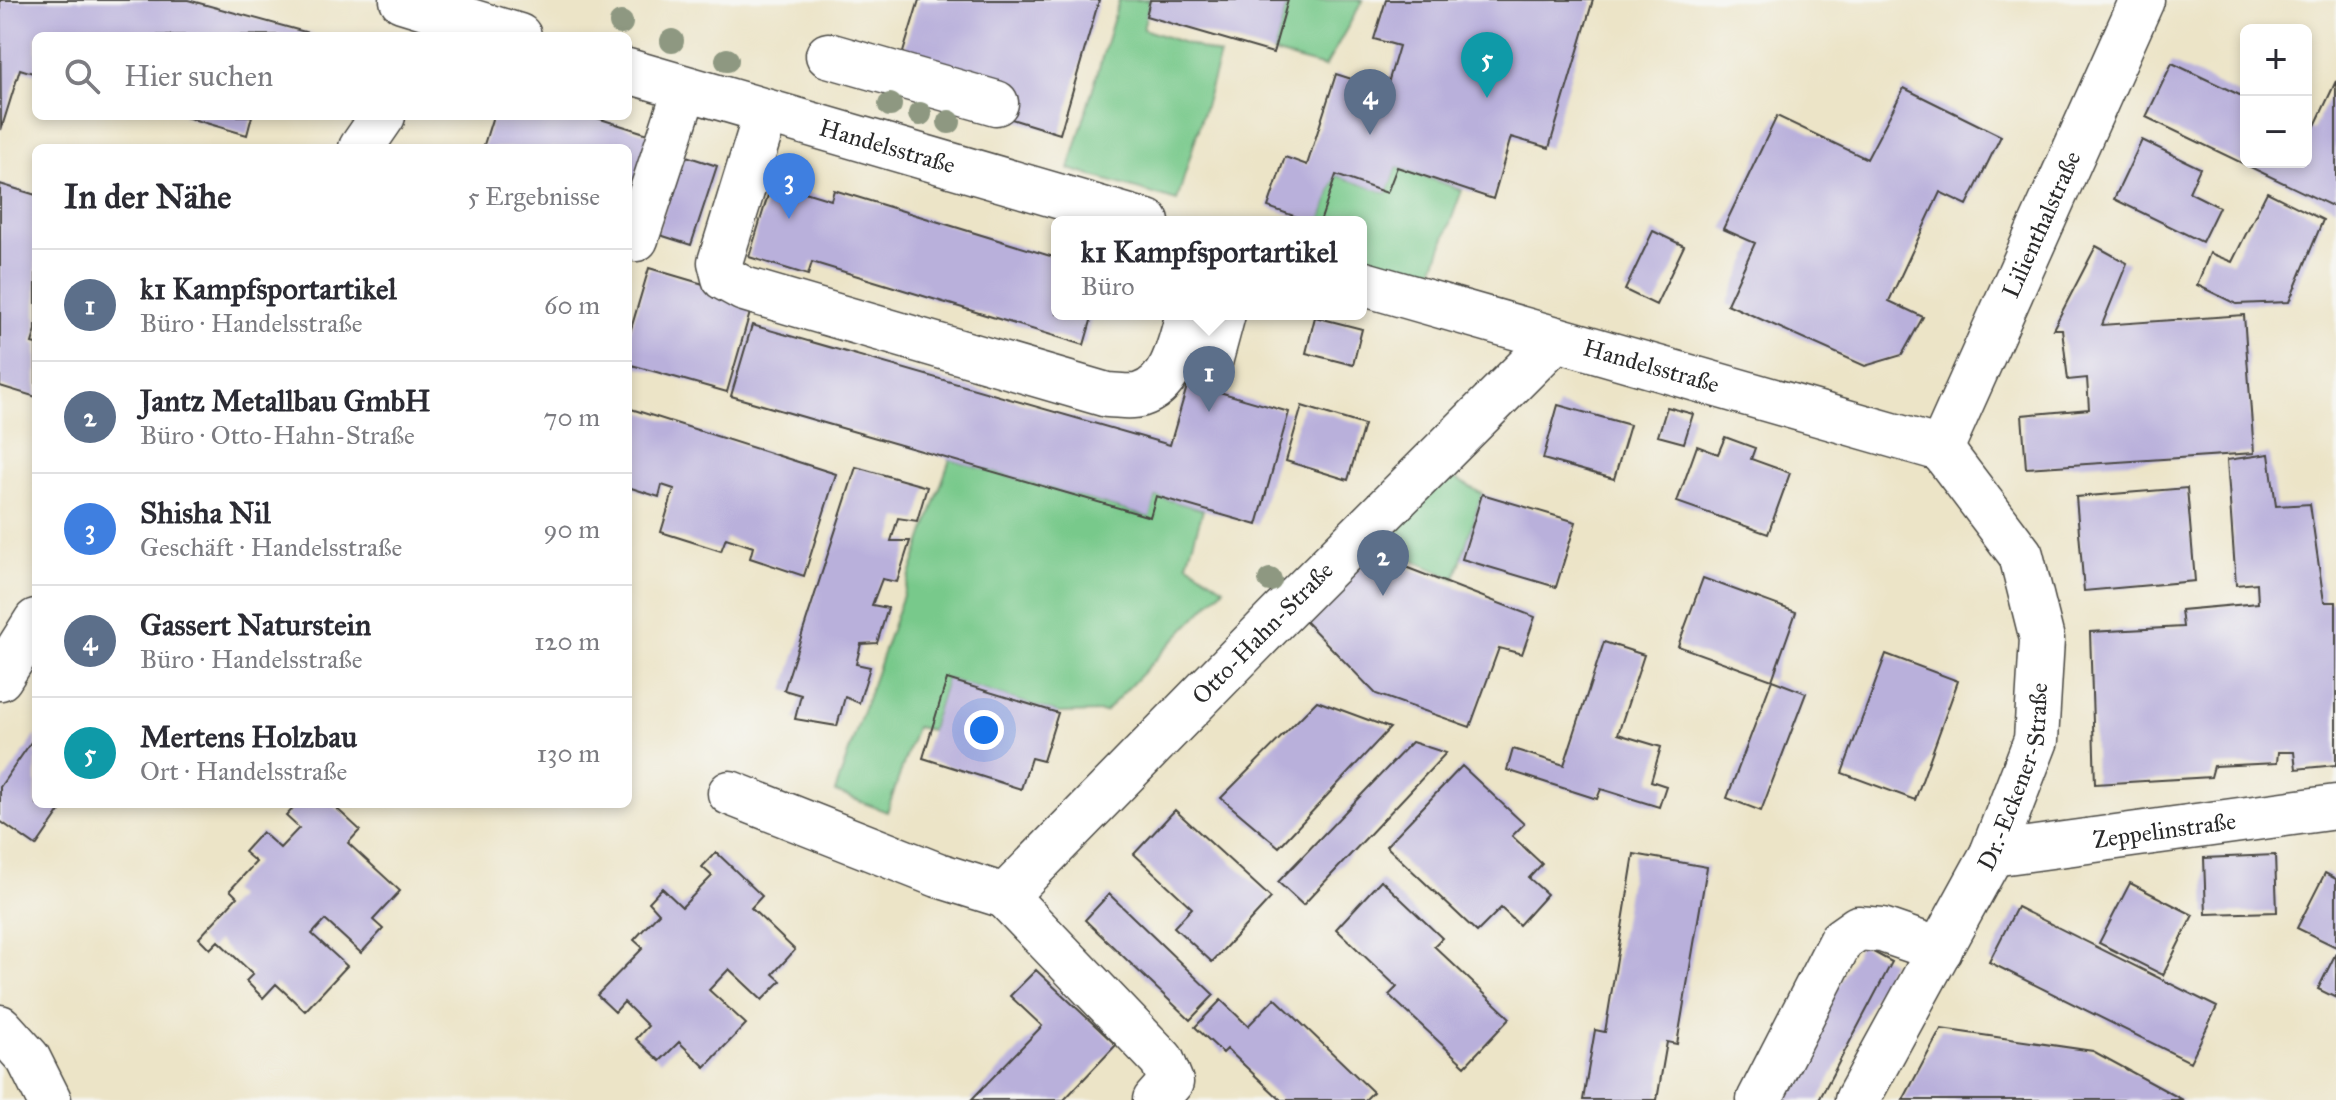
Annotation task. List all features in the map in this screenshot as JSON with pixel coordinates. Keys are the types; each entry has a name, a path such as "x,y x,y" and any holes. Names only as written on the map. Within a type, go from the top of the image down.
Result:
{"street":[{"path":"402,0 504,32"},
{"name":"Lilienthalstraße","path":"1941,449 2142,0"},
{"path":"828,55 996,103"},
{"name":"Handelsstraße","path":"632,72 1126,216"},
{"path":"636,239 685,90"},
{"path":"766,113 720,262 724,278 744,289 1107,395 1138,396 1154,388 1175,360 1186,320"},
{"path":"364,144 380,120"},
{"name":"Handelsstraße","path":"1367,285 1941,449"},
{"path":"1209,366 1221,320"},
{"name":"Otto-Hahn-Straße","path":"1005,896 1288,606 1556,339"},
{"name":"Dr.-Eckener-Straße","path":"1857,1100 1992,854 2036,740 2042,639 2021,555 1941,449"},
{"path":"0,678 32,627"},
{"path":"730,793 938,875 1005,896 1162,1060 1171,1082 1155,1100"},
{"name":"Zeppelinstraße","path":"1992,854 2336,807"},
{"path":"1759,1100 1841,940 1858,928 1882,930 1940,950"},
{"path":"0,1027 28,1058 49,1100"}],"green space":[{"path":"1119,0 1150,0 1143,29 1220,55 1177,201 1069,169"},
{"path":"1288,0 1363,0 1325,67 1273,53"},
{"path":"1397,167 1462,190 1430,279 1367,259 1367,216 1322,216 1336,175 1387,193"},
{"path":"950,459 1149,517 1156,496 1203,510 1187,563 1224,588 1105,712 1058,713 947,679 931,730 916,727 887,812 835,792"},
{"path":"1441,470 1482,494 1455,579 1376,544"}],"building":[{"path":"0,0 188,0 305,32 32,32 32,73 20,69 1,130"},
{"path":"919,0 1099,0 1060,134 1005,117 901,59"},
{"path":"1150,0 1288,0 1273,53 1146,16"},
{"path":"1386,0 1593,0 1549,148 1511,137 1493,199 1397,167 1387,193 1336,175 1322,216 1294,216 1268,207 1285,157 1307,165 1336,74 1386,90 1399,46 1374,39"},
{"path":"2172,63 2240,95 2240,162 2146,117"},
{"path":"2336,81 2336,208 2252,168 2312,168 2312,130"},
{"path":"1904,88 2001,136 1967,205 1940,192 1889,301 1923,317 1902,355 1865,366 1727,304 1755,243 1723,229 1777,116 1867,159"},
{"path":"196,120 251,120 247,135"},
{"path":"492,120 604,120 651,135 632,194 632,144 484,144"},
{"path":"2142,140 2200,168 2189,192 2219,207 2202,242 2114,199"},
{"path":"683,155 717,166 691,245 657,234"},
{"path":"772,182 831,200 834,190 1051,256 1051,320 1091,320 1084,345 812,262 808,275 749,257"},
{"path":"0,184 32,194 32,396 0,386"},
{"path":"2267,192 2323,220 2289,302 2236,304 2197,285 2210,253 2232,262"},
{"path":"1653,231 1684,246 1656,305 1625,290"},
{"path":"2096,246 2127,263 2102,325 2244,315 2254,453 2026,468 2022,415 2089,409 2087,378 2068,380 2062,329 2053,329"},
{"path":"649,268 754,299 727,392 632,365 632,325"},
{"path":"1314,320 1362,329 1353,365 1306,353"},
{"path":"752,325 1170,445 1188,383 1289,412 1257,525 1156,496 1150,517 731,396"},
{"path":"1558,405 1630,425 1614,479 1543,459"},
{"path":"1302,406 1364,425 1348,480 1286,461"},
{"path":"1667,407 1693,414 1684,443 1658,436"},
{"path":"632,409 836,474 804,576 750,558 753,547 726,538 721,551 661,532 674,489 662,485 659,497 632,488"},
{"path":"1725,437 1755,448 1751,459 1790,473 1768,534 1677,502 1697,446 1718,454"},
{"path":"2269,454 2276,506 2310,504 2324,602 2336,602 2336,765 2296,769 2294,752 2278,752 2277,763 2214,766 2211,777 2095,784 2090,632 2183,627 2181,610 2258,603 2257,583 2236,585 2227,460"},
{"path":"856,467 927,487 917,521 898,518 891,541 910,541 897,582 882,579 872,605 888,608 877,643 861,644 856,664 870,667 859,703 845,697 837,726 795,719 801,695 784,690"},
{"path":"2187,488 2195,581 2084,591 2076,497"},
{"path":"1482,494 1576,522 1556,587 1462,559"},
{"path":"1369,553 1535,617 1522,654 1499,648 1470,727 1376,694 1303,619"},
{"path":"1703,578 1796,612 1772,680 1678,646"},
{"path":"1604,642 1644,655 1618,734 1661,747 1651,781 1666,786 1659,807 1601,789 1597,799 1507,770 1513,749 1564,765"},
{"path":"1886,654 1958,681 1915,800 1842,773"},
{"path":"947,679 1058,713 1043,761 1031,758 1021,789 923,758"},
{"path":"1772,680 1806,693 1761,811 1727,798"},
{"path":"1317,701 1390,728 1279,847 1221,798"},
{"path":"32,741 32,808 62,808 36,846 0,821 0,787"},
{"path":"1412,742 1446,753 1303,905 1278,882"},
{"path":"1462,766 1524,824 1512,836 1542,864 1529,878 1547,894 1519,925 1501,908 1477,932 1386,846"},
{"path":"293,808 336,808 360,830 348,843 400,891 373,920 383,929 361,953 325,920 312,934 347,966 305,1011 276,984 263,998 246,981 253,974 218,941 210,949 199,938 237,897 230,890 256,862 244,852 262,832 280,848 299,828 286,816"},
{"path":"1175,810 1271,898 1212,962 1174,927 1192,908 1134,854"},
{"path":"716,852 762,896 751,908 795,950 773,974 781,981 762,1000 729,969 709,990 746,1024 705,1067 679,1042 660,1061 636,1039 648,1026 624,1002 615,1012 597,995 643,948 634,940 659,913 649,902 662,888 682,907 712,876 702,867"},
{"path":"1634,854 1707,867 1677,1044 1667,1042 1657,1100 1583,1100 1595,1030 1605,1032"},
{"path":"2275,855 2277,912 2206,914 2204,858"},
{"path":"2325,873 2336,879 2336,947 2297,928"},
{"path":"1381,880 1442,938 1434,946 1510,1018 1465,1066 1389,995 1397,987 1336,929"},
{"path":"2130,883 2193,915 2163,975 2099,943"},
{"path":"1109,894 1214,995 1190,1020 1085,920"},
{"path":"2017,907 2217,1007 2190,1062 1989,962"},
{"path":"1860,945 1892,962 1819,1100 1778,1100"},
{"path":"2336,953 2336,998 2318,989"},
{"path":"1036,970 1116,1045 1064,1100 971,1100 1042,1026 1010,996"},
{"path":"1275,998 1373,1092 1365,1100 1281,1100 1227,1049 1223,1053 1195,1027 1221,1000 1248,1026"},
{"path":"1941,1029 2093,1051 2183,1100 1903,1100"}],"place":[{"name":"Mertens Holzbau","path":"1487,98"},
{"name":"Gassert Naturstein","path":"1370,135"},
{"name":"Shisha Nil","path":"789,219"},
{"name":"k1 Kampfsportartikel","path":"1209,412"},
{"name":"Jantz Metallbau GmbH","path":"1383,596"}]}
